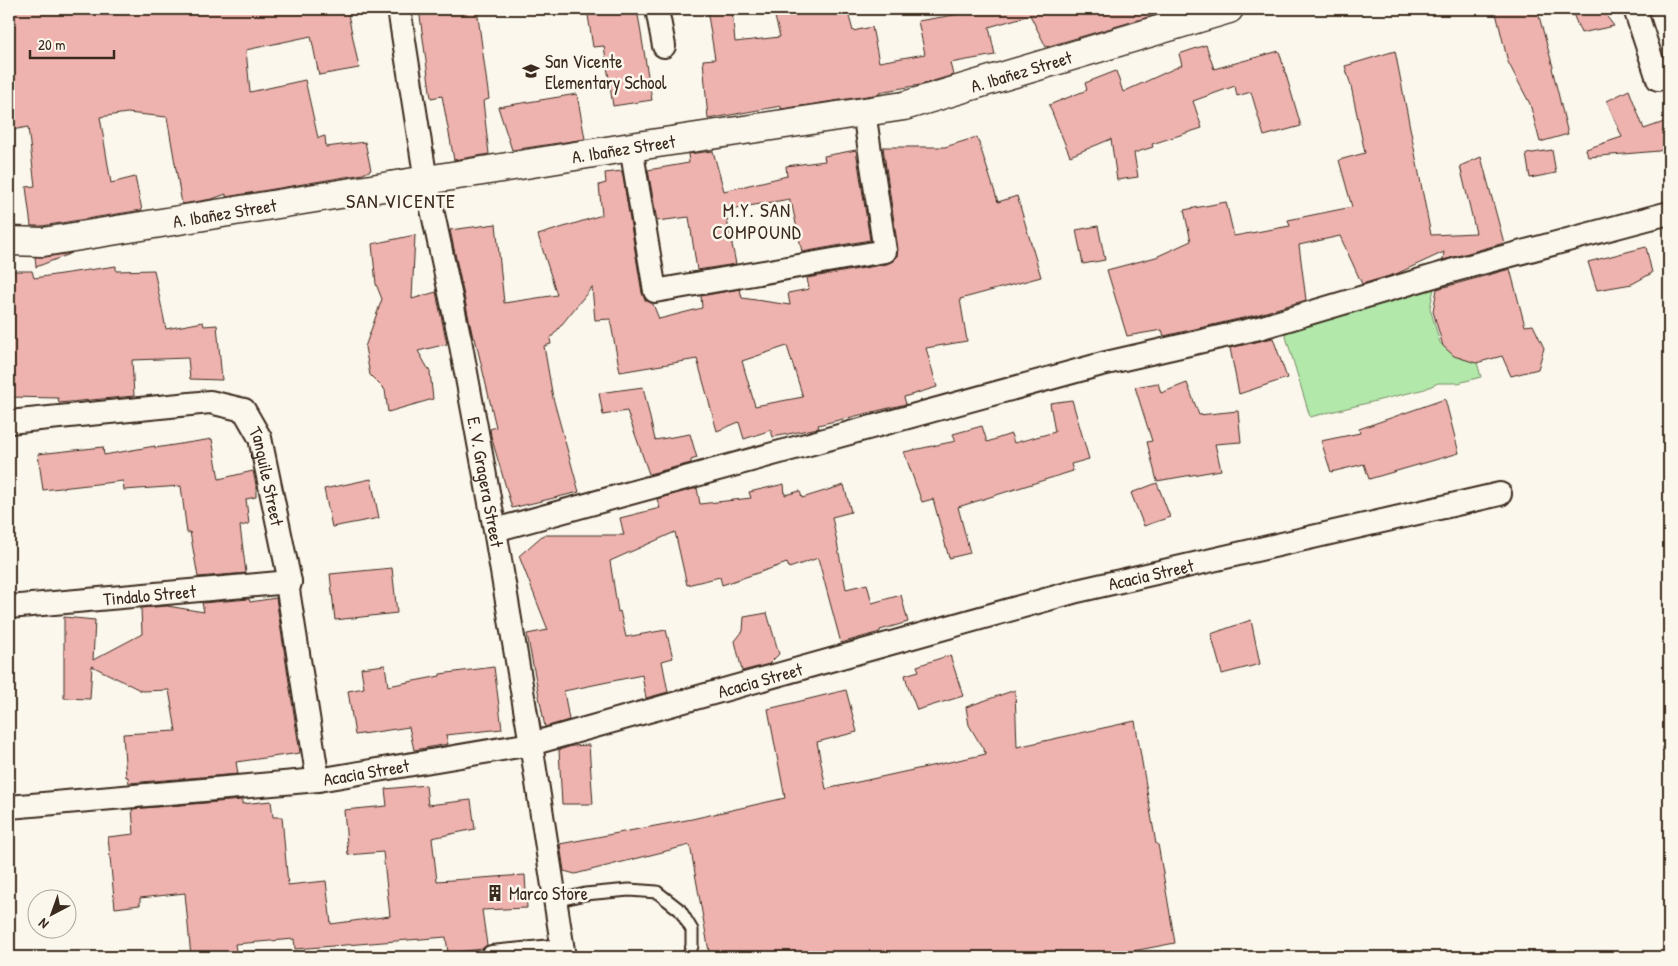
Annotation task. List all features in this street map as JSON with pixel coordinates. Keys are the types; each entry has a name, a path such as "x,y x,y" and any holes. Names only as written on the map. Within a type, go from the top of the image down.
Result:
{"street":[{"name":"E. V. Gragera Street","path":"399,9 426,181 460,340 495,530 531,744 563,954"},
{"path":"656,9 664,46"},
{"name":"A. Ibañez Street","path":"9,241 44,242 631,147 904,106 1169,17 1229,9"},
{"path":"1635,9 1658,79"},
{"path":"631,147 655,291 885,251 864,112"},
{"path":"495,530 1102,364 1259,328 1451,270 1669,213"},
{"name":"Tanguile Street","path":"9,422 210,402 244,410 260,438 290,582 288,590 318,780"},
{"name":"Acacia Street","path":"9,807 318,780 531,744 1077,591 1500,494"},
{"name":"Tindalo Street","path":"9,607 290,582"},
{"path":"492,957 563,954"}],"lane":[{"path":"555,901 585,894 630,890 657,892 680,910 692,930 692,946 688,957"}],"green space":[{"path":"1434,288 1430,308 1440,343 1452,352 1473,347 1481,377 1458,383 1438,383 1425,389 1310,417 1284,330"}],"building":[{"path":"9,9 347,9 359,68 319,75 311,36 246,50 250,92 305,80 318,138 325,136 326,147 365,142 371,170 363,174 226,197 226,194 212,199 182,204 167,117 127,113 100,117 111,183 135,177 142,210 42,226 31,226 26,187 35,186 28,127 12,130 9,108"},
{"path":"419,9 477,9 489,99 483,101 489,154 454,160 442,96 431,98"},
{"path":"587,9 637,9 652,100 613,106 604,46 593,47"},
{"path":"707,9 732,9 735,42 780,37 773,9 847,9 853,31 872,27 879,62 925,54 918,21 960,14 959,9 1154,9 1155,15 1046,47 1030,15 989,27 995,55 950,63 953,75 920,85 879,92 880,94 781,109 781,106 708,119 703,60 715,59"},
{"path":"1495,9 1537,9 1553,67 1568,134 1540,142 1530,104 1508,62"},
{"path":"1571,9 1601,9 1614,26 1581,33"},
{"path":"1206,45 1214,69 1279,51 1301,126 1264,136 1251,92 1237,96 1235,86 1193,101 1202,128 1152,144 1153,147 1134,153 1138,177 1117,180 1111,139 1070,156 1049,105 1087,90 1085,83 1116,71 1123,92 1182,65 1179,54"},
{"path":"1395,51 1431,235 1476,233 1460,166 1481,157 1504,243 1443,260 1444,252 1396,274 1362,284 1340,236 1299,245 1306,300 1256,315 1164,336 1162,330 1127,336 1107,270 1156,257 1191,241 1184,210 1226,202 1234,236 1290,226 1288,220 1352,207 1339,160 1365,153 1345,66"},
{"path":"1629,90 1644,129 1664,122 1669,136 1669,147 1659,151 1588,157 1586,149 1622,137 1607,101"},
{"path":"577,94 585,139 512,150 498,107"},
{"path":"977,137 998,202 1017,196 1041,277 960,299 967,341 926,348 937,387 904,397 906,404 818,425 819,428 773,437 771,430 744,439 739,422 717,431 697,359 620,372 610,319 595,320 592,287 550,339 551,344 544,346 553,398 579,492 512,508 491,436 490,429 496,427 475,338 473,338 450,230 496,224 504,303 557,295 538,235 602,215 599,185 606,183 605,173 622,171 642,293 645,300 653,304 659,319 702,308 701,296 740,289 742,298 790,305 788,293 809,289 807,278 887,264 897,256 898,249 883,147 945,147","holes":["787,346 803,397 755,406 742,361"]},
{"path":"856,150 870,240 802,252 790,199 725,210 736,264 697,270 689,217 657,221 648,170 689,163 688,154 713,151 724,191 787,176 786,166 825,161 824,156"},
{"path":"1552,150 1556,173 1530,178 1526,154"},
{"path":"1098,226 1105,260 1083,264 1076,230"},
{"path":"415,235 412,299 436,292 447,344 418,351 430,372 433,399 388,412 385,390 370,375 365,347 382,299 376,284 372,244"},
{"path":"1646,247 1652,273 1632,284 1597,290 1588,262"},
{"path":"72,253 36,267 35,257"},
{"path":"116,266 116,271 154,270 166,329 203,322 204,326 217,325 222,380 190,379 188,358 132,360 134,396 59,403 58,398 9,397 9,271 32,271 34,278"},
{"path":"1510,269 1525,326 1533,325 1544,348 1538,369 1511,376 1502,356 1476,363 1454,356 1443,346 1433,311 1437,289"},
{"path":"1273,338 1287,378 1239,394 1230,348"},
{"path":"1158,383 1161,393 1187,383 1199,415 1238,411 1241,442 1215,444 1221,470 1157,481 1147,442 1152,441 1135,387"},
{"path":"643,387 655,440 690,434 697,458 691,460 691,463 649,474 627,411 603,415 599,393"},
{"path":"1445,399 1459,453 1369,479 1364,464 1331,472 1321,441 1360,433 1359,429"},
{"path":"1072,400 1089,459 1071,464 1073,471 958,507 970,553 949,558 933,499 922,502 904,452 956,441 953,434 982,426 987,442 1011,434 1014,443 1055,432 1050,403"},
{"path":"212,439 219,479 253,471 256,497 246,499 249,524 240,526 246,573 198,577 190,532 187,533 181,486 124,490 123,481 43,490 38,454 103,447 104,455"},
{"path":"371,479 379,518 332,527 324,489"},
{"path":"1157,483 1170,517 1144,526 1131,493"},
{"path":"784,484 785,495 800,491 802,498 844,485 851,512 832,517 846,589 867,584 872,603 901,595 908,622 841,643 818,558 789,568 787,563 722,585 720,577 687,585 675,532 610,561 618,612 620,611 626,637 666,630 673,658 662,661 668,692 646,698 642,675 564,691 569,720 545,727 527,634 548,630 519,556 543,535 624,535 620,518 660,508 657,499 697,488 700,504 751,498 749,492"},
{"path":"392,568 397,613 335,620 330,574"},
{"path":"276,598 300,753 236,762 238,774 129,783 128,777 126,777 123,734 176,731 169,690 142,691 92,666 90,699 64,698 64,617 95,620 93,660 142,634 141,608 167,606 204,612 202,603 249,599 250,602"},
{"path":"767,613 779,654 769,664 742,671 735,641 743,631 744,617"},
{"path":"1251,620 1260,664 1222,674 1211,634"},
{"path":"950,655 963,696 917,710 905,675 919,671 917,666"},
{"path":"385,665 388,686 440,676 440,674 494,667 502,729 446,735 448,744 414,750 409,727 355,735 348,691 364,688 361,668"},
{"path":"846,690 857,732 817,742 826,789 986,754 969,725 966,707 1015,690 1017,747 1135,721 1175,943 1102,957 710,957 690,845 575,874 564,871 560,844 692,819 785,798 768,709"},
{"path":"589,745 593,804 562,804 559,750 572,746"},
{"path":"426,785 428,805 471,800 475,829 432,838 437,881 525,875 527,908 482,910 487,945 482,949 448,953 446,937 295,949 294,939 235,944 237,957 191,957 185,893 140,898 140,905 115,908 108,837 134,834 132,809 242,800 242,804 271,801 273,817 282,817 288,885 326,881 331,924 390,916 383,852 348,855 344,810 387,806 385,789"}],"place":[{"name":"San Vicente Elementary School","path":"531,71"},
{"name":"Marco Store","path":"495,893"}],"district":[{"name":"SAN VICENTE","path":"401,200"},
{"name":"M.Y. SAN COMPOUND","path":"757,221"}]}
